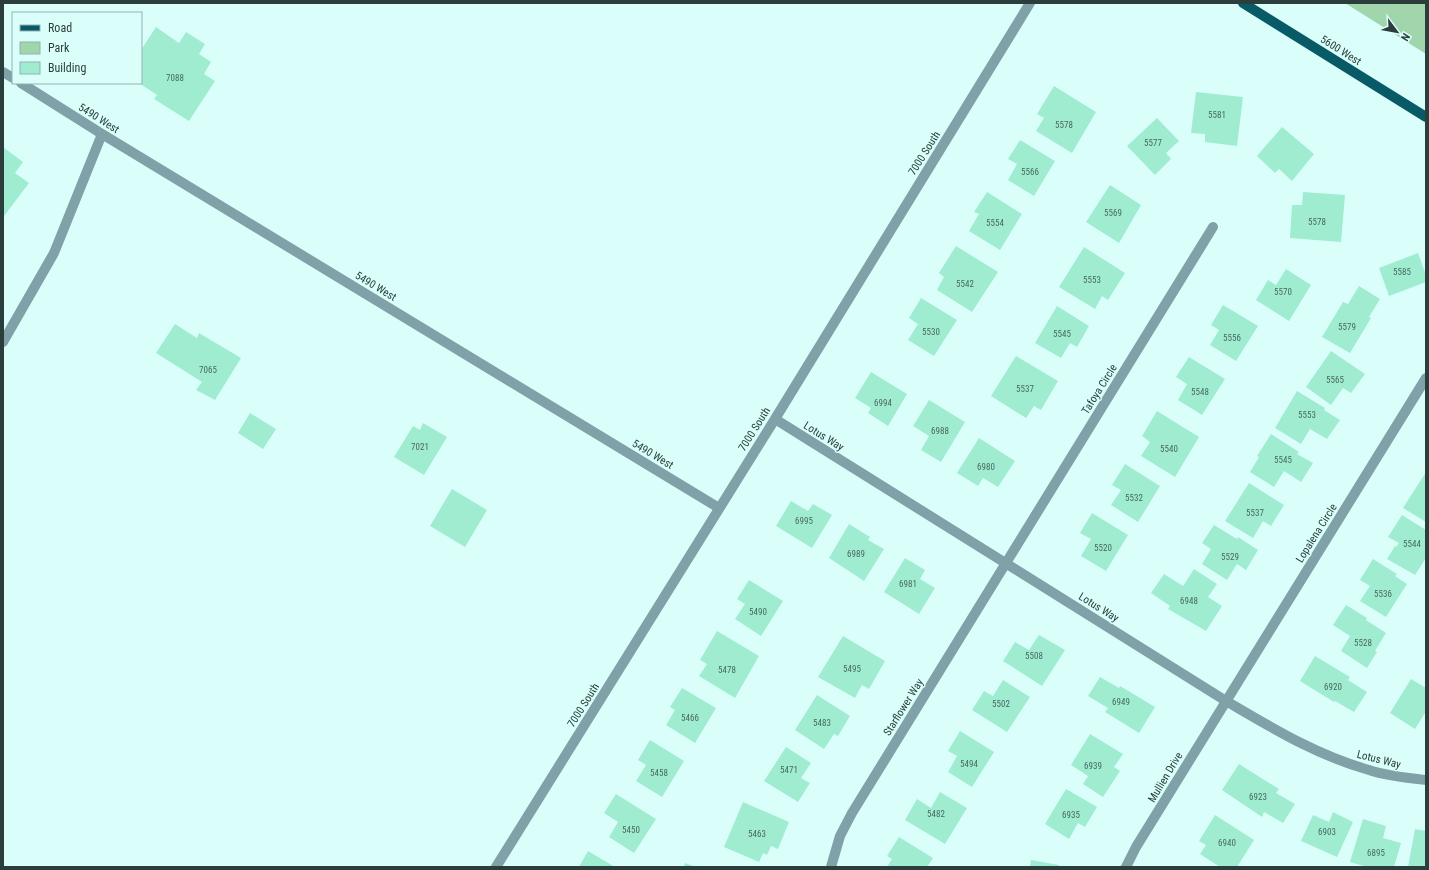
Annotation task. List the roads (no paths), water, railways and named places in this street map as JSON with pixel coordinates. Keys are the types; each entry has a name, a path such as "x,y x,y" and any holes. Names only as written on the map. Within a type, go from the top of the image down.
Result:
{"main road":[{"name":"5600 West","path":"1243,3 1426,117"}],"street":[{"name":"7000 South","path":"496,867 775,419 1030,3"},
{"path":"3,72 12,77"},
{"name":"5490 West","path":"23,84 102,134 719,508"},
{"path":"3,342 54,253 102,134"},
{"name":"Tafoya Circle","path":"1006,564 1213,227"},
{"name":"Lopalena Circle","path":"1226,701 1426,378"},
{"name":"Lotus Way","path":"775,419 1226,701 1290,739 1335,759 1370,771 1426,780"},
{"name":"Starflower Way","path":"830,867 840,836 852,813 1006,564"},
{"name":"Mullien Drive","path":"1126,867 1136,848 1226,701"}]}
